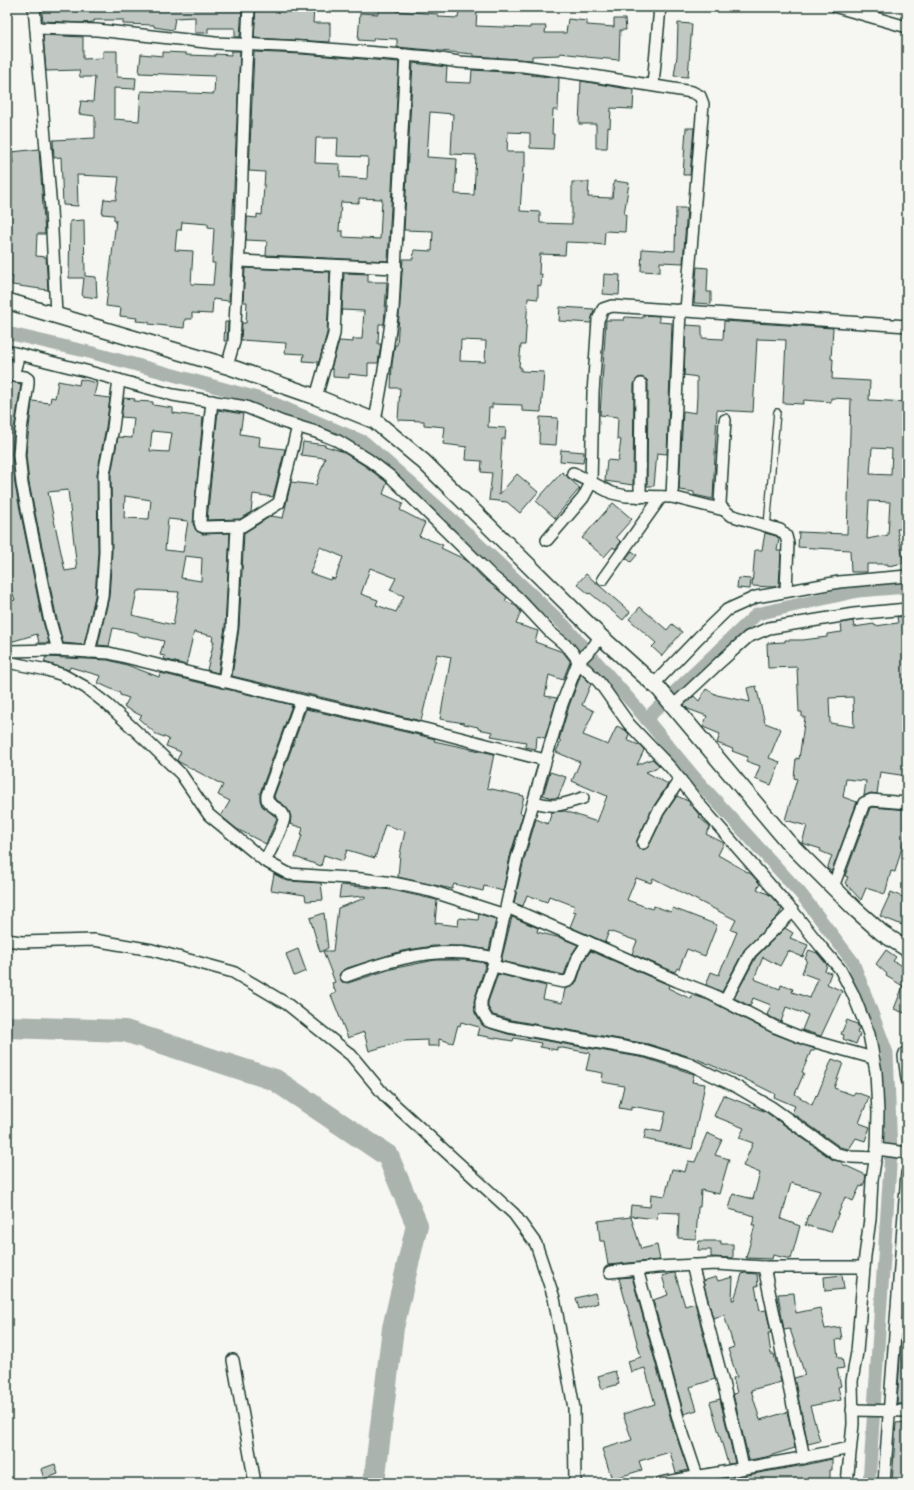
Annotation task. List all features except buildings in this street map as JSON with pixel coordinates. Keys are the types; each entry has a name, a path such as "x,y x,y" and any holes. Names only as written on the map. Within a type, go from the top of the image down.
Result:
{"main road":[{"path":"7,301 227,366 316,397 375,421 424,462 597,641 657,686 787,841 855,909 882,933 907,949"}],"street":[{"path":"34,7 51,209 56,315"},
{"path":"227,366 234,342 239,261 249,7"},
{"path":"652,85 660,7"},
{"path":"837,7 907,27"},
{"path":"36,28 97,30 247,45 302,47 429,57 459,62 523,66 652,85 692,92 700,96 703,104 666,497 603,579"},
{"path":"375,421 393,309 406,56"},
{"path":"239,261 396,268"},
{"path":"316,397 334,334 337,266"},
{"path":"547,540 583,498 591,483 593,393 598,320 603,309 612,306 907,326"},
{"path":"7,351 173,395 246,408 338,441 369,460 390,476 492,576 517,597 550,632 569,648 599,682 629,724 672,768 700,805 793,911 840,969 869,1034 876,1072 879,1152 872,1180 870,1220 852,1381 855,1409 847,1483"},
{"path":"19,354 14,372 15,376 28,379 19,455 22,484 49,617 58,650"},
{"path":"89,652 102,597 105,552 104,474 113,428 119,380"},
{"path":"640,497 641,384"},
{"path":"212,401 200,522 201,526 204,527 242,526 279,503 298,426"},
{"path":"725,420 721,507 730,515 780,530 786,536 788,544 786,591"},
{"path":"573,472 612,493 626,496 666,497 724,510"},
{"path":"224,682 232,628 238,526"},
{"path":"657,686 699,637 727,610 756,597 838,582 907,576"},
{"path":"672,705 748,638 769,628 854,614 907,609"},
{"path":"597,641 580,660 562,704 545,760 517,858 494,962 481,1001 481,1009 488,1021 647,1051 689,1064 767,1105 837,1154 851,1157 879,1152 905,1153"},
{"path":"7,651 58,650 108,653 301,701 425,729 545,760"},
{"path":"7,662 47,670 63,675 86,686 147,740 181,774 209,815 266,861 289,874 362,879 393,883 431,891 506,911 588,942 725,1001 775,1027 806,1039 874,1058"},
{"path":"266,861 284,817 269,804 266,798 301,701"},
{"path":"643,843 658,812 680,779"},
{"path":"534,802 549,806 583,798"},
{"path":"833,887 864,804 871,800 907,803"},
{"path":"725,1001 750,953 793,911"},
{"path":"7,940 21,942 94,940 152,950 233,972 286,1004 351,1055 385,1096 514,1214 536,1244 554,1298 574,1408 575,1483"},
{"path":"346,976 392,960 418,955 464,953 544,978 568,982 578,957 588,942"},
{"path":"907,1052 904,1056 907,1079"},
{"path":"884,1483 888,1411 896,1329 907,1173"},
{"path":"610,1272 716,1264 764,1267 864,1267"},
{"path":"692,1265 736,1435 743,1468"},
{"path":"764,1267 804,1458"},
{"path":"637,1269 680,1425 697,1476"},
{"path":"896,1329 907,1329"},
{"path":"233,1360 255,1483"},
{"path":"855,1409 907,1411"},
{"path":"661,1483 804,1458 850,1448"}],"lane":[{"path":"767,527 777,412"}],"waterway":[{"path":"7,333 93,353 268,401 364,442 457,524 565,626 637,708 695,778 801,894 853,962 887,1053 891,1152 869,1483"},
{"path":"646,719 757,614 858,591 907,587"},
{"path":"7,1027 125,1031 275,1080 388,1156 417,1225 393,1328 374,1483"}]}
